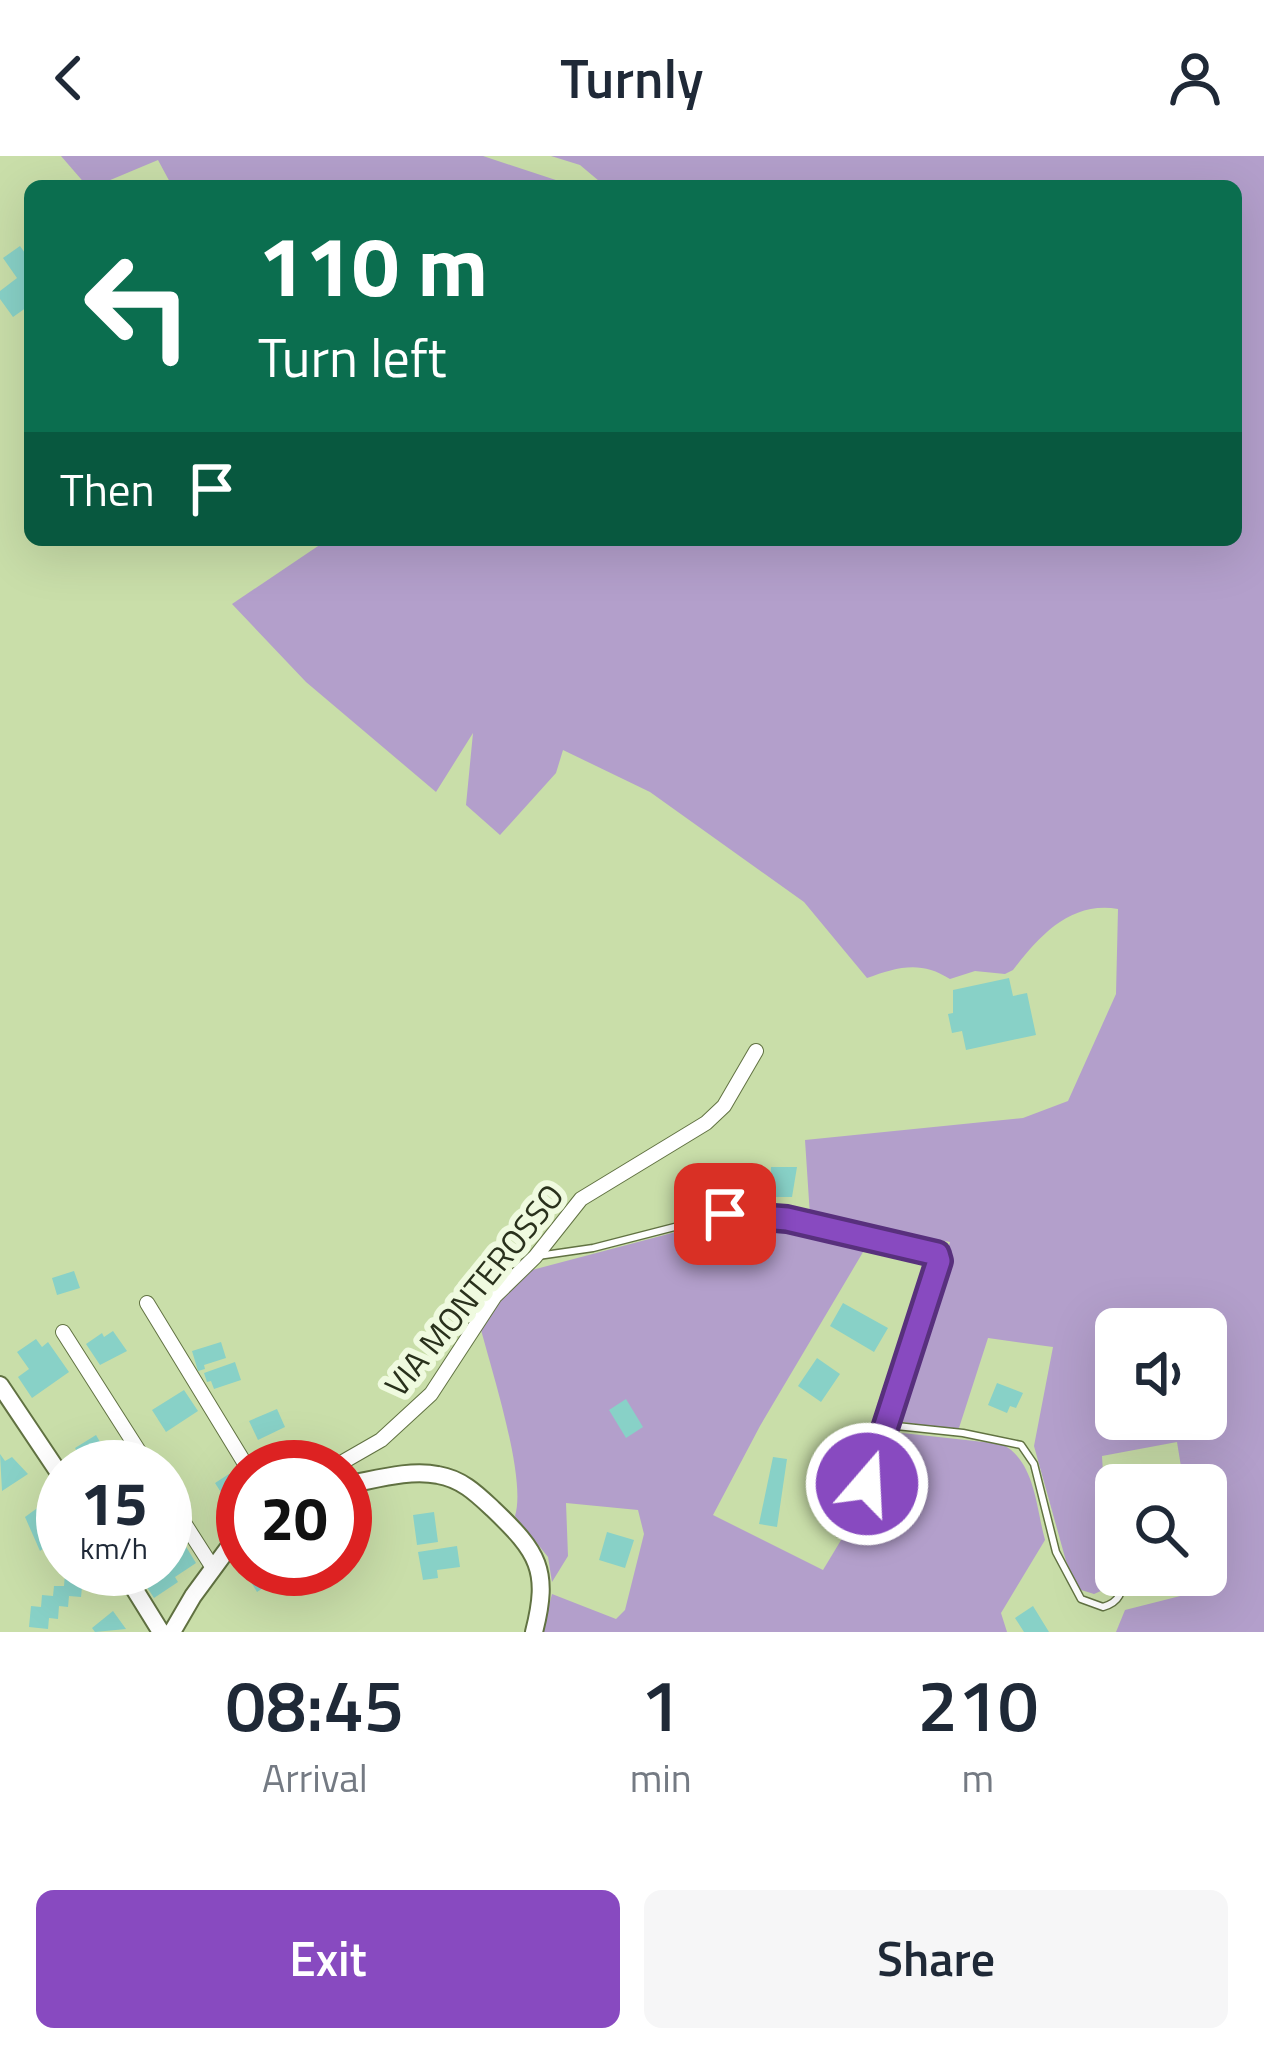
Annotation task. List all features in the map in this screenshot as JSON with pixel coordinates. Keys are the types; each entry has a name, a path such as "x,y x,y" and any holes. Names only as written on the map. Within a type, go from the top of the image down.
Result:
{"street":[{"name":"VIA MONTEROSSO","path":"372,1445 431,1394 495,1296 535,1257 581,1199 710,1119 724,1106 756,1051"},
{"path":"147,1304 230,1440"},
{"path":"63,1332 131,1440"},
{"path":"0,1384 37,1440"},
{"path":"372,1480 437,1474 470,1488 527,1541 538,1562 542,1600 534,1632"},
{"path":"192,1535 213,1568"},
{"path":"172,1632 216,1564"},
{"path":"139,1596 161,1632"}],"lane":[{"path":"535,1257 593,1248 725,1214 787,1219 933,1250 939,1261 887,1425 867,1484 838,1533"},
{"path":"887,1425 1021,1445 1034,1464 1056,1552 1081,1599 1103,1607 1119,1596"}],"shaded area":[{"path":"61,156 483,156 556,180 169,180 158,160 110,180 82,180"},
{"path":"551,156 1264,156 1264,1632 1116,1632 1125,1610 1180,1596 1227,1596 1227,1464 1181,1464 1177,1442 1102,1456 1102,1464 1095,1464 1095,1594 1078,1589 1034,1446 1053,1347 988,1338 958,1431 898,1421 950,1242 810,1216 805,1140 1023,1118 1068,1101 1116,994 1118,909 1086,910 1058,923 1005,974 975,971 950,979 929,969 909,967 867,978 804,902 650,792 563,750 556,773 500,835 466,805 473,733 436,792 306,682 232,604 318,546 1242,546 1242,180 598,180 580,165"},
{"path":"725,1219 869,1242 713,1515 823,1570 864,1502 893,1432 1002,1444 1028,1473 1045,1540 1001,1613 1007,1632 542,1632 552,1594 616,1619 625,1610 644,1534 638,1510 566,1503 568,1556 552,1582 548,1557 515,1516 512,1451 480,1326 501,1298 532,1270"}],"building":[{"path":"20,246 24,252 24,309 13,317 0,291 17,278 3,258"},
{"path":"1009,978 1013,996 1027,993 1036,1035 966,1050 962,1031 952,1033 948,1014 953,1013 953,990"},
{"path":"771,1167 797,1167 792,1197 770,1197"},
{"path":"74,1271 80,1288 57,1295 52,1278"},
{"path":"843,1303 888,1328 874,1352 830,1326"},
{"path":"113,1331 127,1351 100,1365 86,1344"},
{"path":"36,1339 42,1347 48,1342 69,1372 32,1398 18,1377 29,1369 17,1352"},
{"path":"221,1342 226,1358 198,1371 192,1351"},
{"path":"817,1358 840,1374 821,1402 798,1386"},
{"path":"235,1362 241,1380 214,1389 207,1382 204,1373"},
{"path":"997,1383 1023,1393 1016,1408 1010,1406 1007,1413 988,1405"},
{"path":"184,1390 198,1411 166,1432 152,1410"},
{"path":"626,1399 643,1427 626,1438 609,1410"},
{"path":"277,1409 285,1427 258,1440 249,1421"},
{"path":"0,1454 5,1461 12,1457 28,1474 2,1491"},
{"path":"773,1457 787,1459 777,1527 759,1524"},
{"path":"36,1509 36,1542 25,1517"},
{"path":"434,1512 438,1542 417,1545 413,1515"},
{"path":"607,1532 634,1540 625,1568 599,1560"},
{"path":"457,1546 460,1567 437,1570 438,1578 423,1580 418,1552"},
{"path":"42,1596 69,1596 68,1607 59,1606 58,1619 49,1618 48,1629 29,1627 31,1606 41,1607"},
{"path":"1033,1606 1049,1632 1024,1632 1015,1618"},
{"path":"113,1611 126,1629 95,1632 92,1628"}],"route":[{"path":"725,1214 787,1219 937,1254 939,1261 867,1484"}]}
